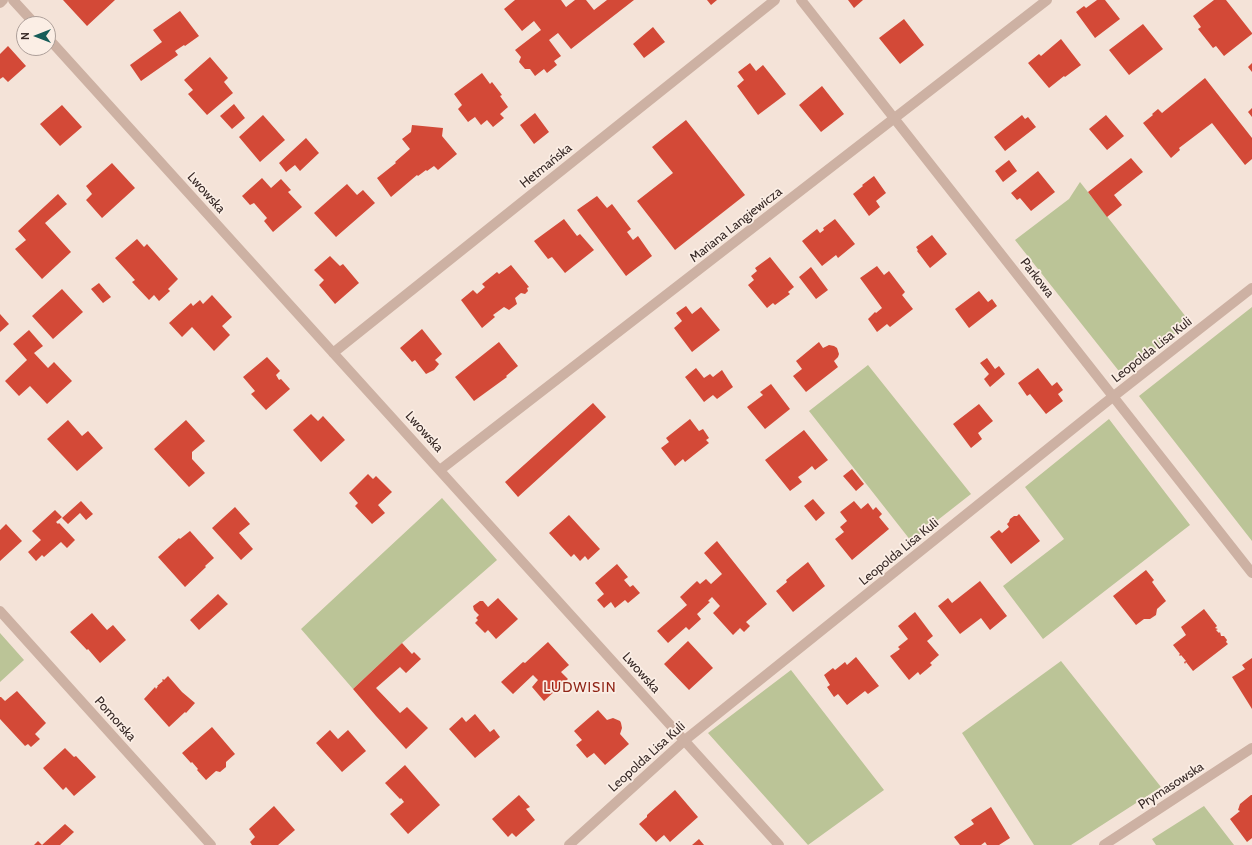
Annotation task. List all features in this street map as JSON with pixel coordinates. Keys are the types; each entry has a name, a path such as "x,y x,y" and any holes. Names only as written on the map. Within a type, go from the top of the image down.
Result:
{"street":[{"path":"0,3 3,0"},
{"path":"13,0 28,16"},
{"name":"Hetmańska","path":"333,353 775,0"},
{"name":"Parkowa","path":"801,0 1252,573"},
{"name":"Mariana Langiewicza","path":"440,470 1047,0"},
{"name":"Lwowska","path":"56,47 779,845"},
{"name":"Leopolda Lisa Kuli","path":"568,845 685,740 1113,397 1252,288"},
{"name":"Pomorska","path":"0,611 211,845"},
{"name":"Prymasowska","path":"1104,845 1252,748"}],"green space":[{"path":"1080,182 1190,322 1122,375 1015,240 1069,199"},
{"path":"1252,307 1252,541 1139,396"},
{"path":"868,365 971,494 911,541 809,411"},
{"path":"1109,419 1190,525 1043,639 1003,586 1064,539 1025,487"},
{"path":"442,498 497,560 402,643 353,689 301,629"},
{"path":"0,633 24,660 0,682"},
{"path":"1061,661 1161,787 1071,845 1034,845 962,733"},
{"path":"791,670 884,790 808,845 708,733"},
{"path":"1204,806 1234,845 1156,845 1152,839"}],"building":[{"path":"63,0 115,0 87,26"},
{"path":"515,0 561,0 566,7 575,0 586,0 594,10 607,0 634,0 571,49 558,33 549,40 561,56 554,61 557,65 547,73 544,69 535,76 530,69 525,69 519,62 521,57 515,50 541,30 534,21 522,31 504,9"},
{"path":"707,0 717,0 711,5"},
{"path":"848,0 863,0 854,8"},
{"path":"1097,0 1105,0 1120,19 1095,38 1076,12 1084,6 1086,8"},
{"path":"1214,0 1226,0 1252,33 1224,56 1216,46 1213,48 1198,29 1201,27 1193,16"},
{"path":"180,11 199,36 175,51 178,55 141,81 130,65 162,42 153,30"},
{"path":"904,19 924,45 900,64 879,38"},
{"path":"1143,24 1163,49 1129,75 1109,50"},
{"path":"653,27 665,42 644,58 633,44"},
{"path":"1061,39 1081,65 1049,88 1028,63 1039,54 1041,56"},
{"path":"8,46 26,66 8,82 3,77 0,79 0,54"},
{"path":"210,57 228,78 224,82 233,93 207,115 188,94 193,90 184,80"},
{"path":"750,63 756,71 763,65 786,94 758,115 737,86 744,80 738,72"},
{"path":"1252,63 1252,72 1248,67"},
{"path":"482,73 490,84 492,82 502,95 500,96 508,107 500,114 504,118 493,127 487,120 481,125 475,117 468,122 458,109 462,105 454,94"},
{"path":"1205,78 1252,138 1252,159 1245,165 1212,123 1179,148 1180,150 1171,158 1143,123 1158,109 1162,113"},
{"path":"822,86 844,114 821,132 799,105"},
{"path":"234,104 245,118 232,129 220,116"},
{"path":"62,105 82,127 60,146 40,124"},
{"path":"1252,108 1252,117 1248,112"},
{"path":"535,113 549,132 534,144 520,125"},
{"path":"263,115 285,140 260,162 239,137"},
{"path":"1022,115 1025,119 1028,117 1036,127 1005,151 994,137"},
{"path":"1106,115 1124,136 1107,150 1089,129"},
{"path":"686,120 745,195 675,250 637,201 673,173 652,147"},
{"path":"412,125 443,128 442,136 457,154 438,170 434,166 418,176 417,175 391,197 377,178 396,163 395,162 410,149 402,139 411,132"},
{"path":"306,138 319,153 300,171 295,165 286,172 279,163"},
{"path":"1131,158 1143,172 1114,195 1122,205 1107,217 1088,192"},
{"path":"1009,160 1017,171 1003,182 995,171"},
{"path":"112,163 135,188 102,218 86,200 92,194 86,186"},
{"path":"1038,171 1055,192 1031,211 1020,198 1017,200 1011,193"},
{"path":"874,176 886,193 876,201 880,207 869,216 853,194"},
{"path":"262,178 271,188 281,179 291,190 288,192 302,207 273,232 264,221 267,218 254,203 250,205 242,196"},
{"path":"347,184 357,195 363,190 375,203 336,237 314,213"},
{"path":"58,194 67,204 45,223 71,252 42,279 15,249 26,240 18,231"},
{"path":"597,196 607,208 612,204 631,229 627,232 633,240 638,236 652,256 626,276 577,210"},
{"path":"564,219 577,236 580,234 594,250 565,273 552,257 548,259 534,241"},
{"path":"835,219 855,244 838,258 836,255 822,266 802,241 817,229 820,233 824,230 823,228"},
{"path":"932,235 947,254 930,268 917,251 918,250 916,247"},
{"path":"137,239 144,247 147,244 178,279 168,289 170,291 159,301 154,295 149,300 132,282 135,280 115,258"},
{"path":"330,256 340,266 343,264 359,283 335,304 319,285 324,280 314,270"},
{"path":"770,257 794,287 788,292 790,294 775,305 773,303 767,308 748,285 754,280 751,276 757,271 755,268"},
{"path":"511,265 529,287 527,288 528,291 525,294 521,293 515,298 517,304 509,310 504,307 493,315 495,317 482,328 461,300 473,290 477,294 485,287 482,284 497,272 499,274"},
{"path":"877,266 884,275 889,271 905,292 902,295 913,309 890,327 887,324 877,332 868,319 882,308 860,278"},
{"path":"811,267 828,290 816,299 799,277"},
{"path":"99,283 111,297 103,303 91,289"},
{"path":"62,289 83,312 53,339 32,316"},
{"path":"979,291 988,302 992,299 997,306 969,328 955,309"},
{"path":"212,295 232,317 222,326 230,335 214,351 192,327 182,337 169,323 191,303 193,306 200,300 203,304"},
{"path":"686,306 692,314 701,307 720,330 692,352 674,328 682,321 676,313"},
{"path":"0,314 9,324 0,332"},
{"path":"422,329 442,354 435,360 439,364 434,370 426,374 415,360 412,362 400,348"},
{"path":"29,330 43,346 34,353 48,368 54,362 72,381 47,404 30,386 19,396 5,381 27,360 13,344"},
{"path":"499,342 518,366 506,376 507,377 474,401 455,377"},
{"path":"819,342 823,348 829,345 837,348 839,354 834,361 838,367 806,392 793,376 802,369 796,361"},
{"path":"267,357 280,371 276,375 279,380 281,379 290,389 266,410 251,394 255,391 243,377"},
{"path":"987,358 995,369 999,366 1005,374 990,387 984,379 989,374 980,363"},
{"path":"696,368 704,378 710,374 713,377 722,370 733,387 717,399 713,395 704,402 685,377"},
{"path":"1038,368 1052,386 1057,382 1063,390 1058,394 1063,401 1046,414 1030,394 1027,396 1018,383"},
{"path":"771,384 790,409 765,429 747,407 763,395 760,392"},
{"path":"593,403 606,417 518,497 505,482"},
{"path":"979,404 993,421 978,433 982,439 971,448 953,424"},
{"path":"311,414 318,421 323,416 345,440 321,462 293,430"},
{"path":"690,419 699,431 703,429 709,438 706,440 709,443 685,462 683,459 675,466 661,448 669,442 666,438"},
{"path":"68,420 82,436 88,431 103,448 77,471 47,439"},
{"path":"186,420 205,441 192,452 192,459 205,473 189,487 154,449"},
{"path":"804,430 828,460 815,470 812,466 798,477 802,482 790,491 765,460"},
{"path":"852,469 864,484 856,491 843,476"},
{"path":"368,474 373,479 376,476 392,492 378,505 385,513 372,524 355,506 358,503 349,493"},
{"path":"813,499 825,513 816,521 804,506"},
{"path":"81,501 93,514 86,520 80,513 68,524 62,518"},
{"path":"854,501 861,509 868,503 873,510 876,507 882,514 879,517 889,529 852,560 835,539 844,532 840,527 847,521 840,512"},
{"path":"235,507 250,524 239,533 253,549 241,560 212,528"},
{"path":"55,510 62,517 56,522 58,524 59,523 75,540 67,548 61,542 44,557 42,555 36,561 28,552 41,540 32,531"},
{"path":"1019,514 1040,541 1011,564 990,537 999,530 1002,533 1009,527 1007,524 1010,519"},
{"path":"569,515 600,549 588,560 585,556 580,561 574,554 571,557 549,533"},
{"path":"6,524 22,541 0,561 0,530"},
{"path":"190,531 214,558 185,587 158,557 179,538 180,539"},
{"path":"717,541 767,604 746,622 750,626 744,632 740,628 733,635 713,613 720,606 712,597 708,601 710,602 697,614 701,619 689,630 686,627 668,643 657,631 687,605 680,597 697,581 700,584 706,579 711,584 722,574 704,553"},
{"path":"808,562 825,586 793,612 776,591 787,582 786,580"},
{"path":"617,564 628,577 624,580 630,587 633,585 640,593 628,603 625,600 615,608 611,602 604,608 597,600 604,594 595,583"},
{"path":"1146,570 1154,580 1152,582 1166,601 1157,609 1156,615 1150,619 1144,619 1136,625 1113,596"},
{"path":"980,581 1007,616 990,630 981,618 960,634 938,606 948,598 952,603"},
{"path":"218,594 228,604 199,630 190,620"},
{"path":"498,598 518,619 496,639 488,630 485,633 475,623 478,620 476,618 479,615 474,610 473,606 480,601 483,601 488,607"},
{"path":"1204,609 1217,626 1215,628 1218,629 1216,630 1219,633 1220,632 1221,636 1224,636 1228,644 1193,671 1186,662 1185,664 1184,662 1186,661 1181,655 1179,655 1180,654 1173,645 1186,635 1181,627"},
{"path":"915,612 933,636 927,641 939,655 930,663 932,665 920,675 918,672 909,680 890,656 900,649 898,647 908,639 898,626"},
{"path":"92,613 107,630 113,625 126,640 100,663 70,632"},
{"path":"688,641 713,668 689,690 664,664"},
{"path":"548,642 569,665 561,672 568,679 544,701 532,687 538,680 533,675 513,694 501,682"},
{"path":"402,643 412,654 414,652 421,659 406,673 400,667 376,688 400,713 407,707 428,728 406,749 353,689"},
{"path":"856,657 879,686 868,694 865,691 847,705 838,694 834,697 827,687 830,685 824,675 833,668 835,670 845,662 847,665"},
{"path":"1252,658 1252,709 1232,677 1245,669 1242,665"},
{"path":"168,676 182,692 195,703 186,713 185,712 169,727 144,699 155,687 156,689 163,679 164,680"},
{"path":"17,691 46,723 35,734 40,739 31,747 28,744 25,746 0,719 0,697 5,701"},
{"path":"598,710 607,720 613,718 620,721 622,728 620,734 629,744 605,765 594,753 587,758 576,745 582,740 574,731"},
{"path":"475,714 490,732 494,729 500,737 475,758 449,729 462,717 466,722"},
{"path":"212,727 235,754 226,762 226,767 220,772 216,771 206,780 192,762 191,763 182,753"},
{"path":"330,730 338,739 348,730 366,751 342,772 316,743"},
{"path":"65,748 74,757 76,756 96,777 74,796 66,787 63,790 43,768"},
{"path":"405,765 440,805 408,834 390,814 404,802 385,783"},
{"path":"675,790 698,817 670,842 664,835 656,842 639,824"},
{"path":"519,795 530,807 526,809 535,820 516,837 512,833 508,837 492,819"},
{"path":"1251,795 1252,838 1247,842 1230,819 1240,811 1238,810 1240,804"},
{"path":"274,806 295,830 278,845 252,845 250,842 255,837 249,829"},
{"path":"991,807 1010,838 999,845 987,845 985,842 981,845 960,845 954,837 974,824 971,820"},
{"path":"65,824 74,832 60,845 42,845"},
{"path":"699,839 704,845 692,845"},
{"path":"38,841 42,845 34,845"}],"district":[{"name":"LUDWISIN","path":"580,688"}]}
